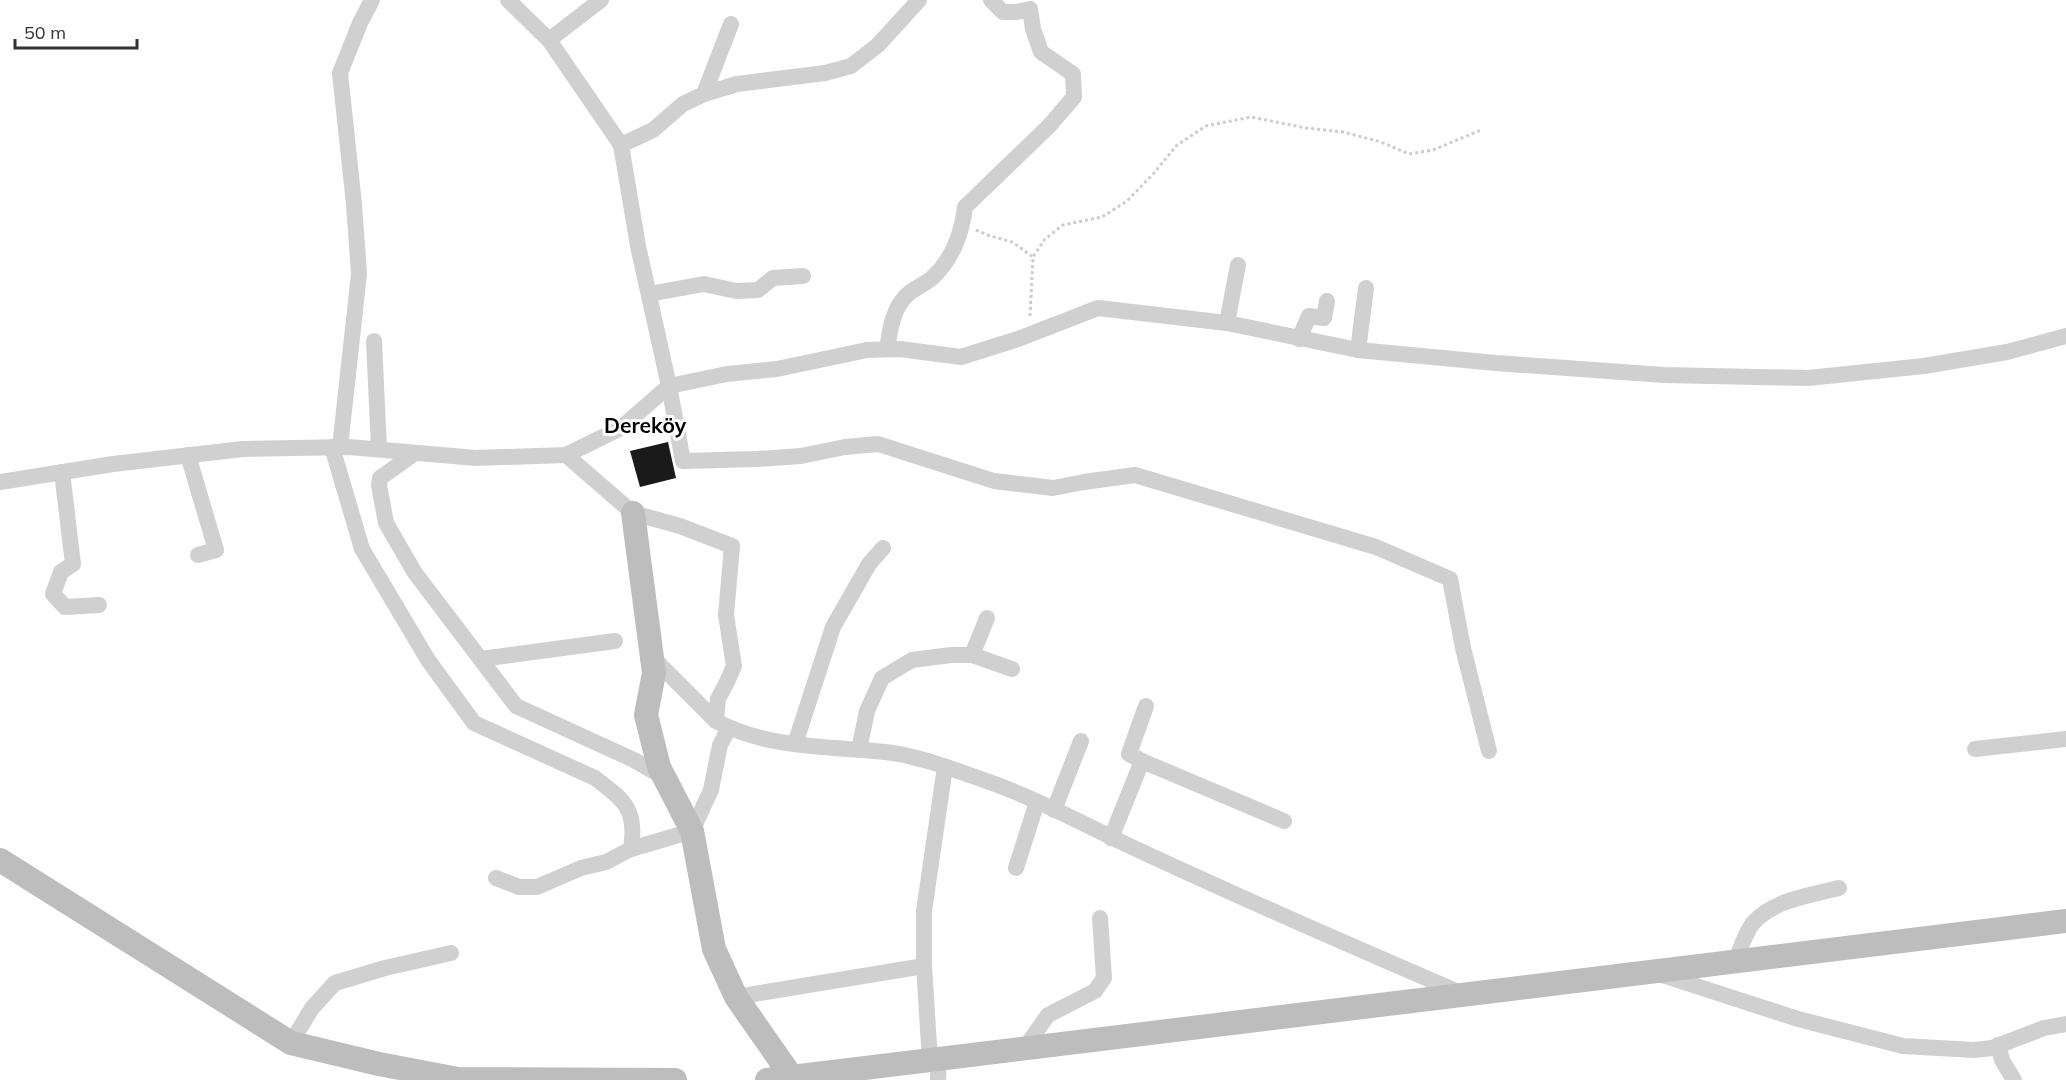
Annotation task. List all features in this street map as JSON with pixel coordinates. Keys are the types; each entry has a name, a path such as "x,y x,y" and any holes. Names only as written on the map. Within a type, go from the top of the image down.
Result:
{"street":[{"path":"372,0 360,23 340,74 359,273 336,447 362,549 428,660 474,723 595,778 611,790 626,805 634,827 632,849"},
{"path":"508,0 549,40 621,145 638,246 683,461 768,459 878,444 994,481 1041,487 1053,488 1136,476 1376,547 1450,579 1463,648 1489,751"},
{"path":"549,40 601,0"},
{"path":"621,145 653,130 683,104 704,94 737,84 825,73 851,66 878,45 919,0"},
{"path":"887,349 891,322 905,297 932,278 949,259 963,224 965,207 1049,126 1074,97 1073,74 1041,52 1029,9 1003,12 992,0"},
{"path":"704,94 731,24"},
{"path":"1227,323 1238,265"},
{"path":"649,294 704,284 736,291 758,290 773,278 803,276"},
{"path":"1358,350 1366,288"},
{"path":"1299,339 1309,316 1324,318 1327,301"},
{"path":"0,482 243,449 336,447 476,458 566,455 621,428 669,386 727,374 777,369 867,350 900,349 961,357 1030,335 1098,308 1227,323 1358,350 1664,375 1808,378 1934,364 2007,352 2066,336"},
{"path":"374,341 379,449"},
{"path":"415,453 380,478 379,485 386,523 415,573 516,706 634,760 664,778"},
{"path":"188,455 216,550 198,555"},
{"path":"496,878 519,887 537,887 581,868 606,862 632,849 692,831 711,790 723,724 718,699 734,666 726,615 732,546 680,526 633,513 566,455"},
{"path":"62,472 73,564 61,572 53,594 65,607 99,605"},
{"path":"633,513 654,674 646,715 659,767 692,831 714,949 736,997 793,1078"},
{"path":"795,744 833,627 869,564 883,548"},
{"path":"972,655 987,618"},
{"path":"481,659 615,640"},
{"path":"859,750 867,711 882,678 912,660 972,655 1012,669"},
{"path":"651,656 723,724 785,743 895,754 945,767 1011,789 1111,838 1301,925 1466,995"},
{"path":"1146,706 1129,754 1284,821"},
{"path":"1975,748 2066,739"},
{"path":"1054,810 1081,741"},
{"path":"1111,838 1142,761"},
{"path":"936,1067 924,966 924,911 945,767"},
{"path":"1016,868 1038,802"},
{"path":"0,860 291,1043 382,1072 458,1079 659,1080"},
{"path":"1735,962 1752,924 1769,910 1799,898 1839,888"},
{"path":"1024,1049 1048,1015 1095,991 1104,978 1100,918"},
{"path":"767,1080 936,1067 1024,1049 2066,921"},
{"path":"291,1043 312,1008 335,983 385,968 451,953"},
{"path":"736,997 924,966"},
{"path":"1653,972 1798,1019 1903,1046 1974,1050 1998,1045 2044,1028 2066,1024"},
{"path":"1998,1045 2002,1060 2014,1080"}],"path":[{"path":"1030,335 1033,257 1045,239 1063,225 1102,217 1127,201 1155,173 1177,145 1206,126 1251,117 1352,135 1381,142 1409,154 1433,150 1481,130"},
{"path":"963,224 987,236 1012,242 1033,257"}],"building":[{"path":"668,442 676,478 640,487 630,451"}],"district":[{"name":"Dereköy","path":"645,425"}]}
